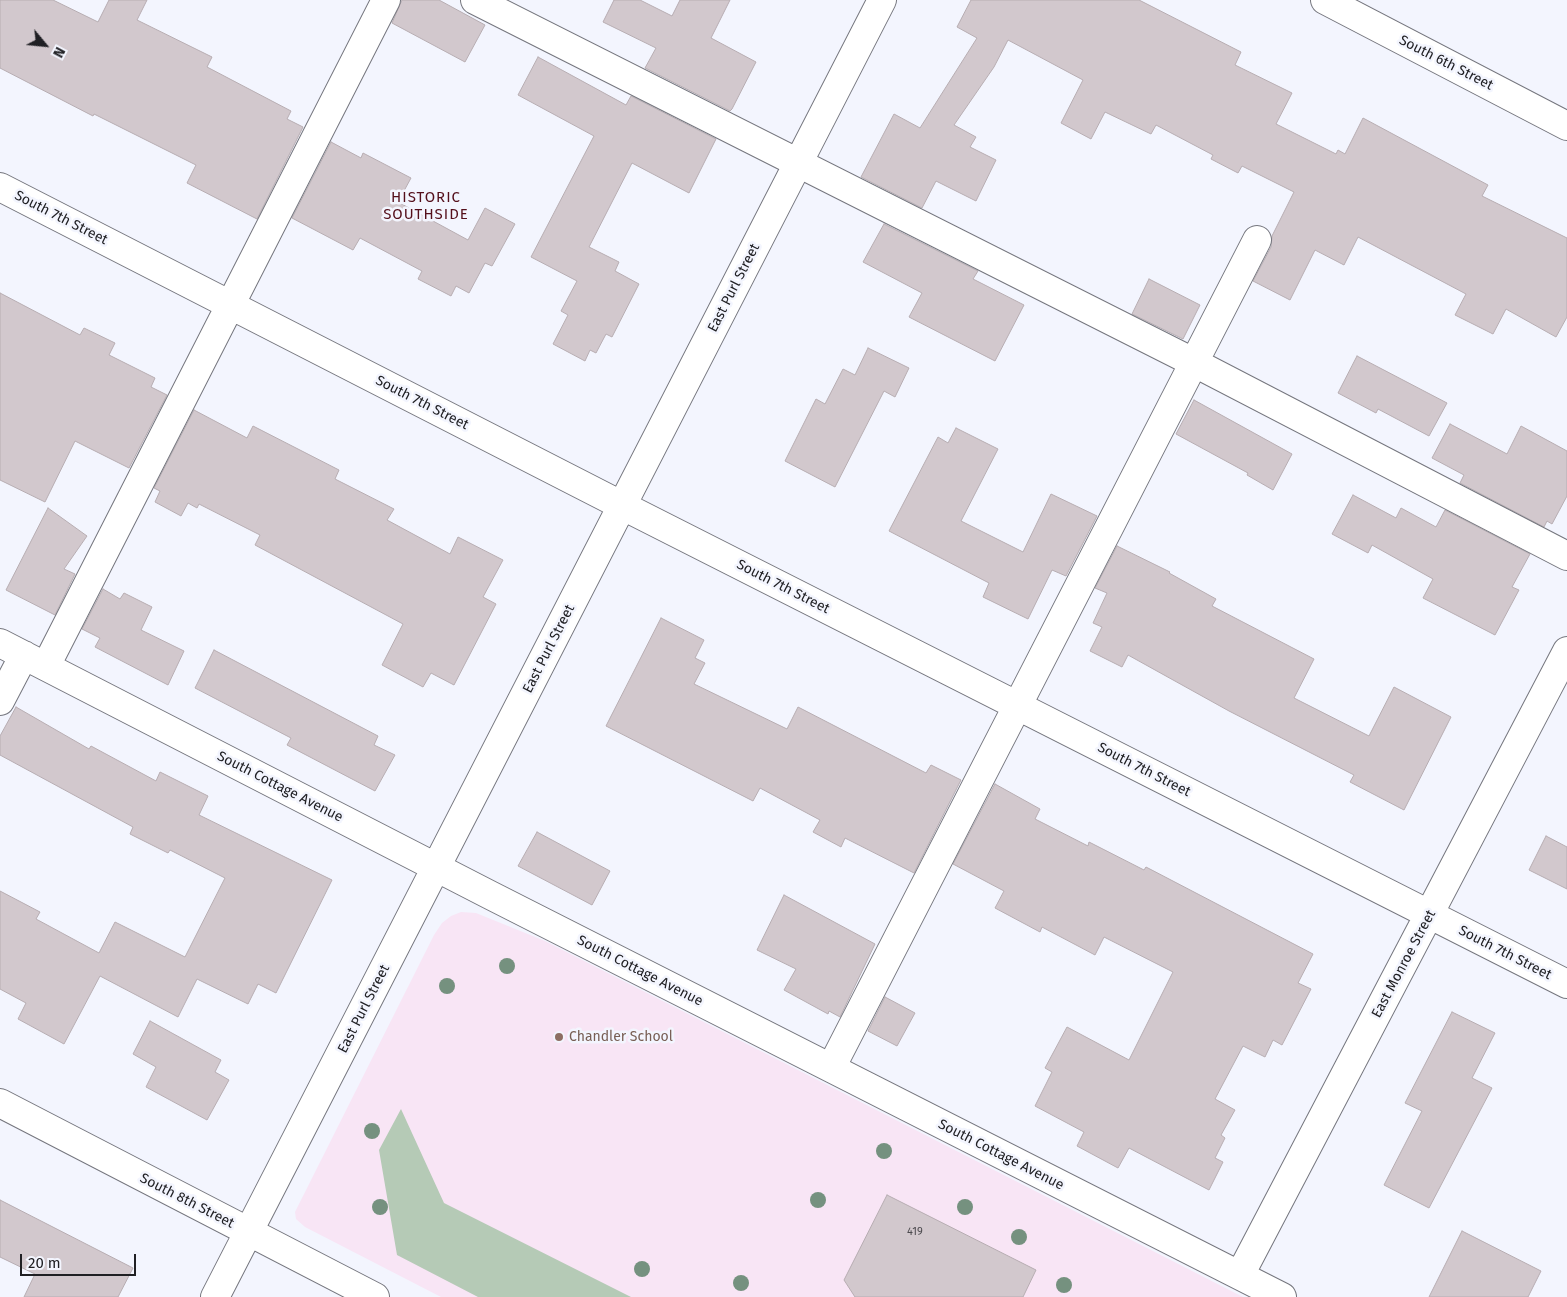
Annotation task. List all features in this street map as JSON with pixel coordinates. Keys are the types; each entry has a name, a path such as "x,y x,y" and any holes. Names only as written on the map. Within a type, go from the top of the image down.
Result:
{"street":[{"path":"0,701 35,661 229,304 386,0"},
{"path":"475,0 1193,362 1567,556"},
{"name":"East Purl Street","path":"215,1297 882,0"},
{"name":"South 6th Street","path":"1324,0 1372,11 1567,126"},
{"name":"South 7th Street","path":"0,187 622,506 1567,984"},
{"path":"831,1068 1257,240"},
{"name":"South Cottage Avenue","path":"0,643 437,868 1282,1297"},
{"name":"East Monroe Street","path":"1240,1275 1567,651"},
{"name":"South 8th Street","path":"0,1104 376,1297"}],"shaded area":[{"name":"Chandler School","path":"461,912 476,913 545,941 1243,1297 441,1297 305,1227 296,1219 295,1212 434,935 442,923 451,916"}],"green space":[{"path":"401,1109 444,1203 631,1297 478,1297 397,1255 379,1150"}],"building":[{"path":"0,0 53,0 98,22 109,0 147,0 137,20 212,57 207,67 291,111 287,119 303,127 257,219 187,183 196,165 94,114 93,116 0,68"},
{"path":"402,0 439,0 485,25 465,62 392,23"},
{"path":"614,0 640,0 672,16 680,0 730,0 711,38 756,62 732,109 730,111 645,68 656,48 603,22"},
{"path":"971,0 1139,0 1241,52 1235,65 1292,93 1276,124 1336,154 1338,150 1345,154 1363,118 1488,185 1482,196 1567,238 1567,317 1556,337 1506,309 1493,334 1455,315 1466,294 1358,237 1344,265 1315,250 1290,300 1253,281 1271,247 1272,236 1294,192 1242,166 1238,173 1211,159 1213,155 1156,125 1151,134 1105,112 1091,139 1061,123 1083,80 1008,40 994,67 954,125 976,137 970,147 996,160 976,201 936,181 922,208 861,177 894,114 920,128 977,38 957,27"},
{"path":"538,57 626,105 631,96 716,139 689,193 632,163 589,247 619,262 615,271 639,284 612,337 606,334 596,353 590,350 585,361 553,344 568,315 561,311 577,281 531,257 594,136 518,95"},
{"path":"331,142 361,158 363,153 411,178 398,202 468,240 485,208 515,224 492,266 485,263 469,293 456,286 451,296 418,279 422,271 360,238 353,250 292,218"},
{"path":"884,224 978,271 973,279 1024,305 995,361 909,317 922,293 863,262"},
{"path":"1149,279 1200,305 1183,339 1132,314"},
{"path":"0,293 80,335 84,328 115,343 109,355 155,378 151,387 167,395 129,468 75,441 45,502 0,480"},
{"path":"868,348 909,368 895,397 884,391 835,487 785,461 816,399 825,404 843,369 855,375"},
{"path":"1357,356 1447,403 1429,436 1378,409 1376,413 1338,393"},
{"path":"1194,400 1292,454 1273,490 1247,475 1248,473 1176,434"},
{"path":"194,410 247,438 253,426 339,470 335,479 394,509 387,520 450,554 458,537 503,560 483,597 496,604 454,685 431,673 423,687 382,665 403,624 255,545 260,535 199,504 197,508 188,503 181,516 155,502 160,491 154,488"},
{"path":"1450,424 1507,454 1521,426 1567,451 1567,496 1552,524 1547,521 1544,527 1460,483 1464,475 1432,458"},
{"path":"956,428 998,449 961,521 1023,552 1051,494 1097,516 1066,576 1052,570 1028,619 983,597 989,583 889,531 938,437 948,443"},
{"path":"1353,495 1396,518 1401,508 1436,527 1445,510 1530,554 1512,587 1519,590 1495,635 1423,598 1433,579 1372,545 1368,553 1332,534"},
{"path":"48,508 87,536 64,569 75,574 55,615 6,590"},
{"path":"1117,546 1170,572 1216,599 1212,606 1314,659 1294,698 1369,736 1394,687 1451,717 1404,810 1350,782 1354,775 1229,711 1128,655 1122,667 1090,651 1102,627 1093,623 1107,593 1095,588"},
{"path":"103,589 120,599 124,593 152,607 141,630 184,651 168,685 95,647 100,638 82,629"},
{"path":"661,618 704,640 695,658 705,663 694,684 787,729 798,707 926,773 931,765 961,780 914,873 845,838 841,847 813,832 820,820 760,788 753,801 606,726"},
{"path":"214,650 378,736 374,745 395,755 375,791 287,745 291,738 195,688"},
{"path":"16,707 89,749 91,746 156,781 160,772 208,796 199,815 332,880 276,993 258,984 248,1004 197,979 178,1017 100,976 64,1044 18,1019 26,1003 0,989 0,891 40,912 36,919 99,953 115,922 185,957 225,878 170,850 168,853 130,834 133,827 0,755 0,736"},
{"path":"995,784 1040,809 1035,819 1088,846 1089,842 1144,870 1146,867 1313,954 1298,983 1311,989 1282,1045 1273,1040 1265,1057 1243,1046 1215,1099 1235,1110 1221,1135 1225,1138 1215,1158 1223,1162 1209,1190 1129,1148 1118,1168 1077,1146 1084,1132 1035,1106 1052,1072 1045,1068 1067,1027 1129,1060 1173,972 1104,937 1095,955 1042,927 1040,932 995,908 1004,891 953,864"},
{"path":"537,832 610,871 592,905 518,866"},
{"path":"1546,836 1567,847 1567,889 1529,870"},
{"path":"784,895 875,944 840,1017 829,1011 828,1014 784,990 796,969 757,950"},
{"path":"885,997 915,1013 897,1046 868,1031"},
{"path":"1452,1012 1495,1033 1472,1078 1492,1088 1429,1208 1384,1185 1422,1111 1405,1103"},
{"path":"150,1021 221,1060 215,1072 229,1080 207,1120 146,1087 156,1067 133,1054"},
{"path":"887,1195 1036,1270 1023,1297 855,1297 844,1280"},
{"path":"0,1200 133,1268 118,1297 24,1297 35,1274 0,1257"},
{"path":"1462,1231 1541,1271 1528,1297 1429,1297"}],"place":[{"name":"Chandler School","path":"559,1037"}],"district":[{"name":"HISTORIC SOUTHSIDE","path":"426,206"}]}
